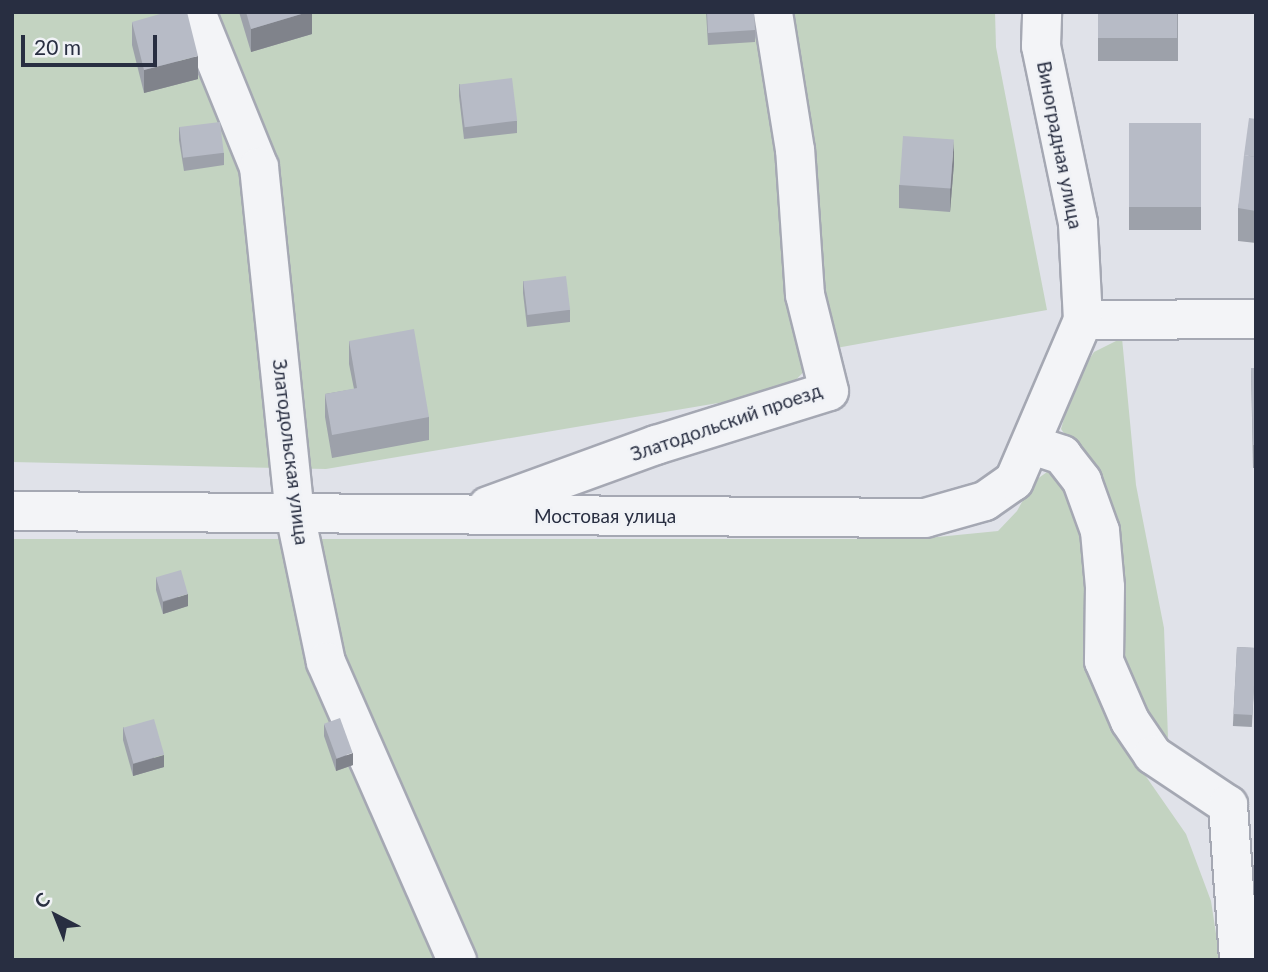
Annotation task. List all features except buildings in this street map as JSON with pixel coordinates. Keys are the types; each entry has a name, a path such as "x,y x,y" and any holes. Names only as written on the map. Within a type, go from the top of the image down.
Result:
{"street":[{"name":"Златодольская улица","path":"196,12 260,167 295,514 326,662 457,960"},
{"name":"Златодольский проезд","path":"465,515 656,445 829,391 805,295 795,150 773,12"},
{"name":"Виноградная улица","path":"1042,12 1041,47 1078,223 1083,320"},
{"path":"1083,320 1256,319"},
{"name":"Мостовая улица","path":"12,511 925,518 985,500 1014,481 1032,445 1040,415 1083,320"},
{"path":"1032,445 1062,455 1082,481 1100,531 1105,587 1104,661 1130,722 1153,755 1242,805 1239,960"}],"green space":[{"path":"12,12 995,12 996,47 1047,310 825,350 784,392 326,469 12,462"},
{"path":"1122,338 1136,485 1164,628 1168,738 1146,716 1115,653 1071,443 1061,429 1075,381 1094,352"},
{"path":"1047,472 1065,478 1090,528 1092,660 1113,729 1186,834 1211,901 1220,960 12,960 12,539 917,539 998,531 1017,511 1033,482"}]}
